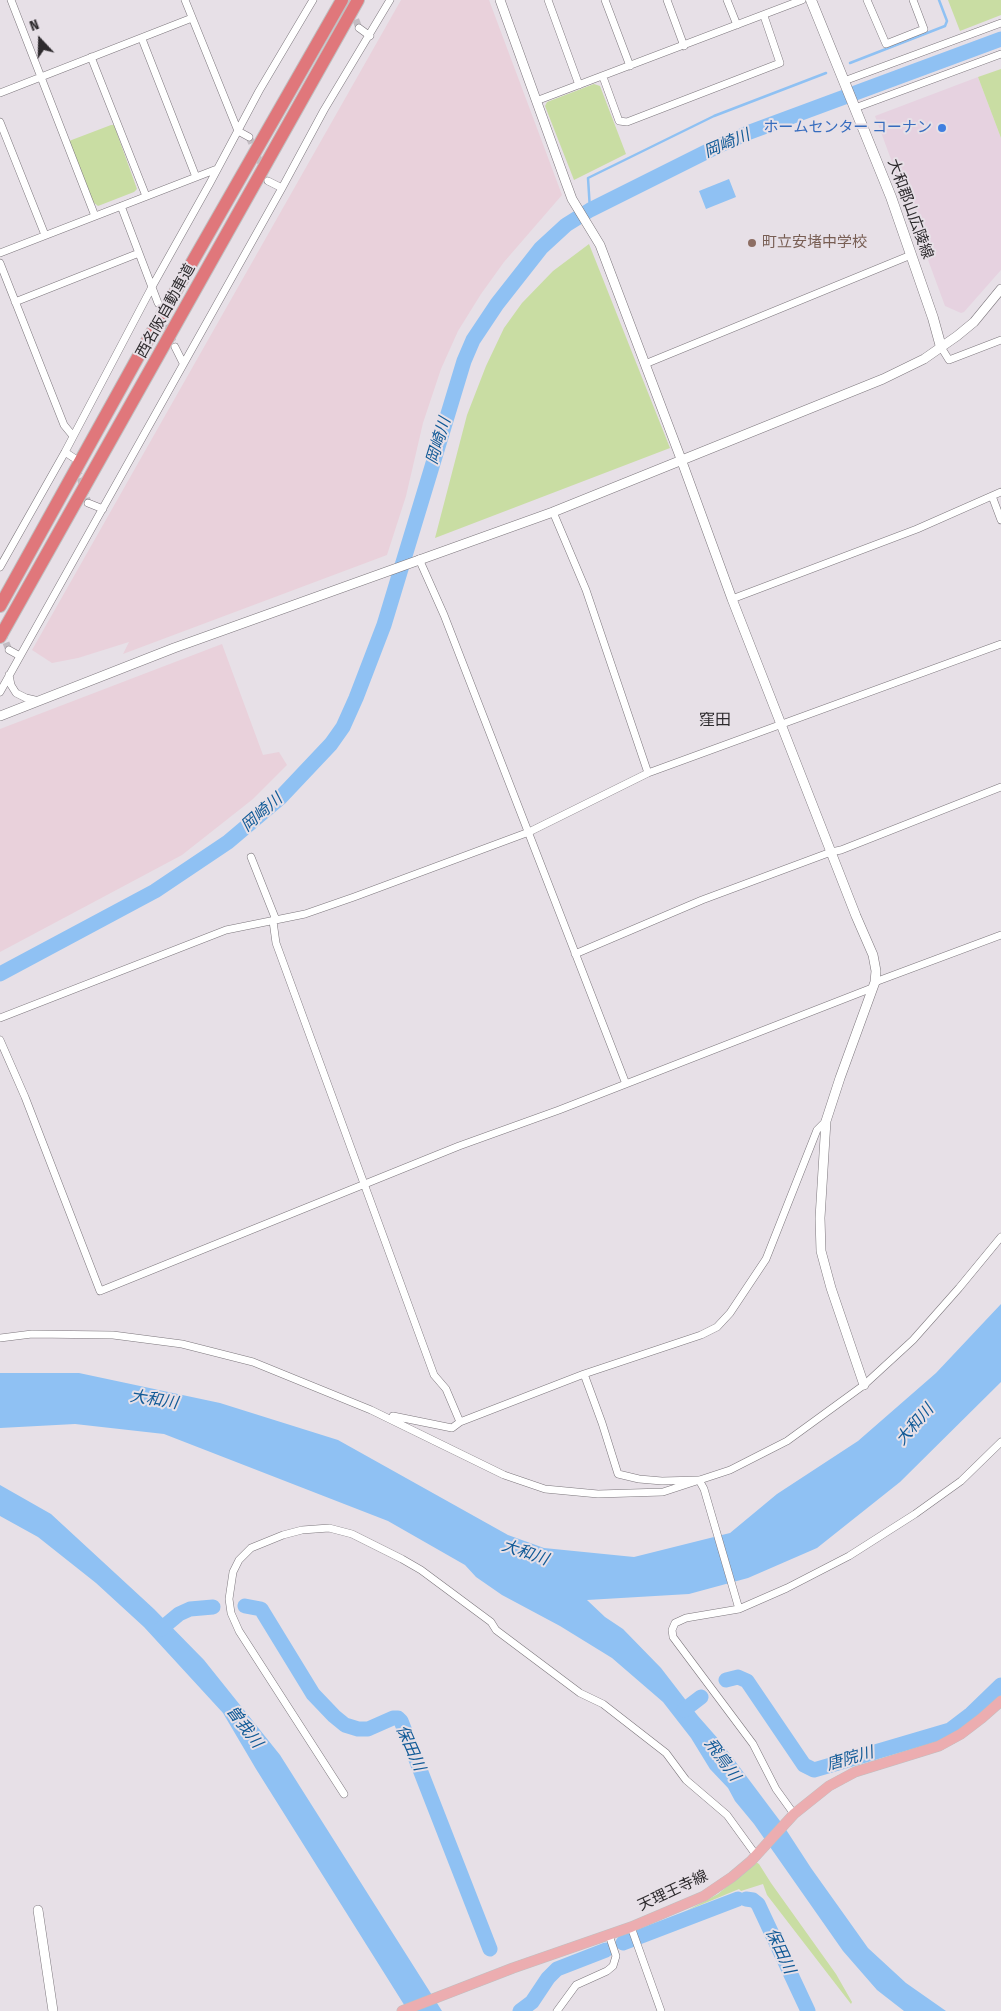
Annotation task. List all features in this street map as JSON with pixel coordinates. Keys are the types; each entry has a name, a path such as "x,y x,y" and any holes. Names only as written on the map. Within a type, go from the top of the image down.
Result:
{"highway":[{"name":"西名阪自動車道","path":"0,606 138,357 342,0"},
{"name":"西名阪自動車道","path":"0,637 358,0"}],"main road":[{"name":"大和郡山広陵線","path":"811,0 891,196 941,347"},
{"name":"天理王寺線","path":"402,2011 463,1986 631,1928 704,1896 732,1878 793,1815 815,1796 838,1781 873,1766 939,1746 961,1734 1001,1701"}],"street":[{"path":"11,0 95,216"},
{"path":"185,0 238,131 249,137"},
{"path":"0,567 65,452 153,285 238,131 313,0"},
{"path":"0,692 324,110 390,0"},
{"path":"500,0 575,203 600,245 646,364 732,599 873,955 876,971 874,985 826,1121 820,1218 821,1251 831,1288 864,1385"},
{"path":"548,0 580,85"},
{"path":"605,0 630,66"},
{"path":"667,0 684,46"},
{"path":"727,0 737,25"},
{"path":"536,101 802,0"},
{"path":"867,0 886,44 924,29 913,0"},
{"path":"603,77 619,121 627,122 636,119 780,63 764,16"},
{"path":"0,93 192,18"},
{"path":"844,81 1001,23"},
{"path":"359,28 370,36"},
{"path":"142,39 196,177"},
{"path":"854,108 1001,54"},
{"path":"91,57 146,196"},
{"path":"0,122 45,235"},
{"path":"0,252 218,169"},
{"path":"268,181 282,188"},
{"path":"121,206 138,253 153,285 158,303"},
{"path":"15,302 138,253"},
{"path":"646,364 912,255"},
{"path":"0,262 64,425 73,436"},
{"path":"0,716 174,648 553,512 883,379 924,359 974,322 1001,289"},
{"path":"941,347 949,360 1001,340"},
{"path":"175,347 183,363"},
{"path":"65,452 74,458"},
{"path":"732,599 917,529 1001,492"},
{"path":"992,496 1001,520"},
{"path":"88,503 103,509"},
{"path":"553,512 586,590 648,773"},
{"path":"419,559 444,615 626,1084"},
{"path":"0,1018 226,930 305,914 528,832 648,773 781,726 1001,644"},
{"path":"9,650 20,656"},
{"path":"9,675 10,685 16,693 26,698 39,700"},
{"path":"576,954 702,900 831,852 841,850 1001,787"},
{"path":"251,857 275,921 276,943 363,1186 434,1375 446,1389 460,1422"},
{"path":"0,1040 25,1097 100,1291 459,1146 626,1084 1001,935"},
{"path":"371,1410 404,1419 452,1428 460,1422 584,1374 700,1335 717,1327 730,1313 766,1259 818,1130 826,1121"},
{"path":"0,1338 32,1334 113,1335 182,1344 254,1362 371,1410 504,1475 545,1489 598,1494 662,1492 730,1470 787,1441 864,1385 913,1340 960,1288 1001,1237"},
{"path":"584,1374 618,1474 639,1479 662,1481 699,1480"},
{"path":"793,1815 776,1789 753,1744 673,1637 672,1630 675,1623 686,1618 739,1609 787,1588 849,1556 915,1514 961,1481 1001,1442"},
{"path":"699,1480 704,1489 739,1609"},
{"path":"344,1794 239,1631 231,1614 229,1599 232,1572 239,1560 251,1548 282,1535 302,1530 329,1528 352,1534 421,1570 491,1622 496,1630 564,1682 580,1693 603,1704 666,1753 686,1780 727,1815 757,1854"},
{"path":"38,1910 53,2011"},
{"path":"631,1928 661,2011"},
{"path":"557,2011 576,1985 607,1971 613,1966 616,1956 609,1935"}],"shaded area":[{"path":"401,0 489,0 562,195 504,262 458,331 441,369 423,423 406,496 387,555 123,654 129,642 78,658 52,663 32,650"},
{"path":"978,77 1001,138 1001,270 964,312 961,313 945,306 875,116"},
{"path":"222,644 263,755 279,752 287,765 253,799 182,855 0,952 0,729"}],"green space":[{"path":"948,0 1001,0 1001,15 960,31"},
{"path":"1001,69 1001,138 978,77"},
{"path":"594,84 600,86 626,154 574,180 545,106 547,102"},
{"path":"114,125 137,189 134,192 98,206 93,202 69,141"},
{"path":"589,244 670,448 435,538 467,415 486,366 504,328 522,303 553,271"},
{"path":"756,1862 836,1974 852,2002 851,2004 767,1895 763,1884 741,1891 739,1889 686,1911 718,1894"}],"water":[{"path":"729,179 736,197 706,209 699,191"},
{"path":"1001,1304 1001,1382 900,1482 817,1548 748,1578 689,1594 587,1600 605,1617 623,1629 661,1668 720,1741 783,1825 868,1948 906,1983 946,2011 904,2011 877,1990 843,1951 754,1824 735,1801 728,1788 710,1769 691,1738 663,1702 612,1658 560,1626 502,1595 476,1577 465,1565 388,1521 164,1434 75,1424 0,1428 0,1373 79,1373 220,1403 338,1440 508,1535 544,1548 634,1557 730,1533 777,1494 858,1441 936,1373"},
{"name":"曽我川","path":"0,1485 51,1514 154,1609 204,1660 280,1755 442,2011 408,2011 223,1713 144,1627 96,1583 38,1537 0,1516"}],"waterway":[{"path":"850,63 945,26 947,21 939,0"},
{"name":"岡崎川","path":"0,974 155,891 228,842 280,798 331,744 343,727 356,698 384,625 464,361 473,340 497,304 541,248 566,225 590,210 716,147 750,132 1001,39"},
{"path":"590,210 588,178 714,116 826,73"},
{"name":"保田川","path":"245,1606 261,1609 313,1694 345,1725 358,1729 368,1729 393,1718 398,1718 401,1721 490,1949"},
{"name":"保田川","path":"161,1629 179,1614 190,1609 213,1607"},
{"name":"唐院川","path":"726,1680 738,1677 747,1681 804,1765 814,1770 950,1730 971,1714 1001,1685"},
{"name":"唐院川","path":"684,1710 701,1697"},
{"name":"保田川","path":"623,1943 738,1899"},
{"name":"保田川","path":"746,1899 753,1900 758,1904 808,2011"},
{"name":"保田川","path":"520,2011 532,2002 548,1978 557,1969 606,1950"}],"tunnel":[{"path":"348,0 359,28"},
{"path":"249,137 263,169"},
{"path":"163,315 175,347"},
{"path":"77,468 88,503"},
{"path":"2,633 9,650"}],"place":[{"name":"ホームセンター コーナン","path":"942,128"},
{"name":"町立安堵中学校","path":"752,243"}],"district":[{"name":"窪田","path":"715,721"}],"water label":[{"name":"大和川","path":"154,1400"},
{"name":"大和川","path":"915,1425"},
{"name":"大和川","path":"525,1553"},
{"name":"飛鳥川","path":"722,1760"}]}
